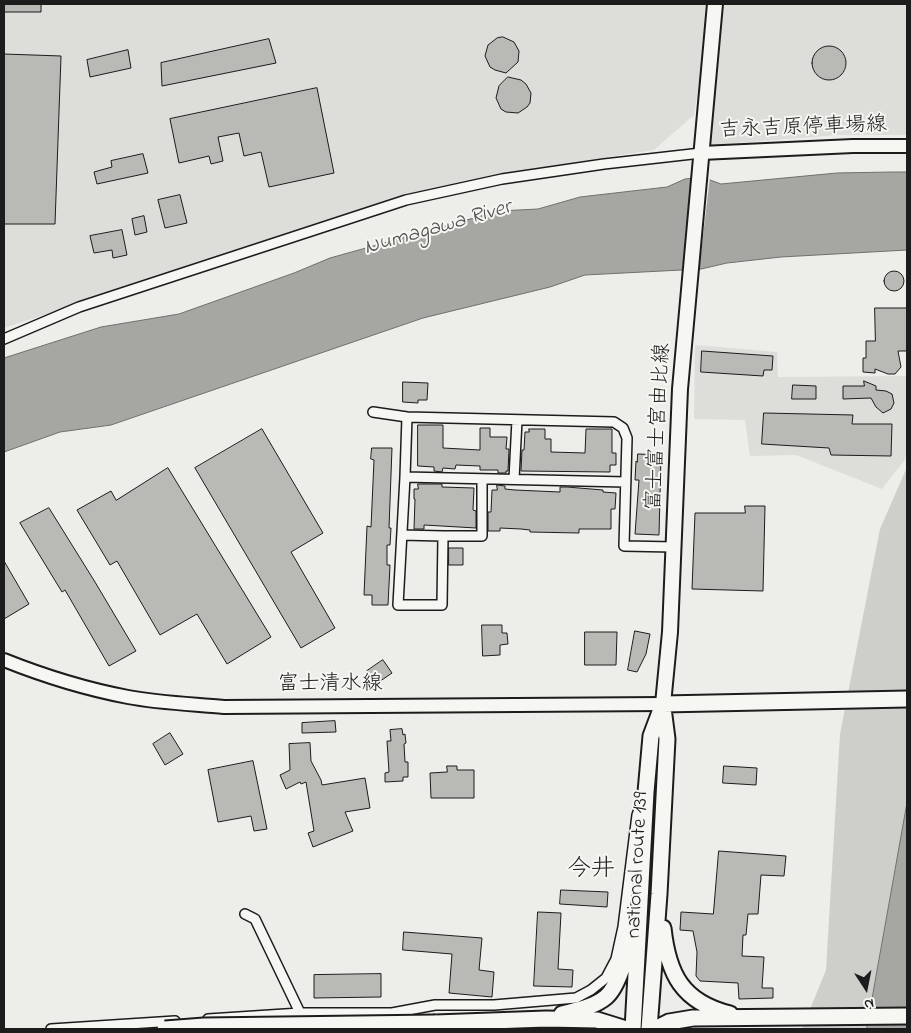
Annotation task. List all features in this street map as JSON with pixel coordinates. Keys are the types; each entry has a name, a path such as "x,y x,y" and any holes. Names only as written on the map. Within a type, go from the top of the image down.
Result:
{"highway":[{"path":"662,704 907,699"},
{"name":"national route 139","path":"633,1029 646,792 651,736 662,704"},
{"name":"national route 139","path":"649,1029 659,894 667,739 662,704"},
{"path":"546,1019 589,1007 607,996 621,972 642,891"},
{"path":"659,894 664,941 673,973 685,990 700,1003 719,1012 743,1017"},
{"path":"655,1029 669,1022 693,1018 907,1016"},
{"path":"165,1029 204,1026 435,1023 546,1019 597,1020 626,1029"}],"main road":[{"name":"富士富士宮由比線","path":"662,704 670,632 680,389 715,4"},
{"name":"吉永吉原停車場線","path":"701,157 853,146 907,146"},
{"name":"富士清水線","path":"4,660 32,671 111,693 170,703 224,707 662,704"}],"street":[{"path":"4,339 78,307 406,200 502,179 604,164 701,157"},
{"path":"373,412 407,417 614,422 624,428 627,438 624,546 674,547"},
{"path":"407,417 398,605 442,605 443,536"},
{"path":"514,479 517,420"},
{"path":"405,477 626,482"},
{"path":"402,534 482,536 482,480"},
{"path":"50,1029 301,1015 392,1013 435,1005 494,1005 576,998 591,990 606,978 616,959 623,927 637,815 646,792"},
{"path":"245,914 255,919 301,1015"}],"shaded area":[{"path":"4,4 709,4 708,30 694,115 654,150 511,172 387,202 4,328"},
{"path":"721,4 907,4 907,135 838,135 710,145"},
{"path":"695,345 777,352 778,377 907,376 907,453 904,461 882,489 796,455 750,456 745,420 694,419"},
{"path":"907,467 907,1029 802,1029 826,970 840,734 880,529"}],"water":[{"name":"Numagawa River","path":"907,172 907,250 781,257 727,263 701,269 585,275 550,287 423,318 111,425 60,432 4,452 4,358 101,327 179,314 294,273 330,258 499,211 538,209 580,197 667,187 685,179 702,177 721,184 837,173"},
{"path":"907,803 907,1029 867,1029"}],"pier":[{"path":"702,174 710,177 699,270 682,272 692,176"}],"building":[{"path":"4,4 41,4 41,12 4,12"},
{"path":"503,37 514,42 519,51 518,62 506,73 490,67 485,56 488,45 497,38"},
{"path":"269,39 276,63 162,86 161,63"},
{"path":"829,46 836,47 841,51 845,56 845,70 841,75 836,79 829,80 822,79 817,75 813,70 812,63 813,56 817,51 822,47"},
{"path":"128,50 131,68 90,77 87,60"},
{"path":"4,54 61,56 55,224 4,224"},
{"path":"508,77 521,80 526,84 531,93 530,103 518,113 506,112 501,109 496,98 499,86"},
{"path":"317,88 334,173 269,187 261,152 244,156 239,133 218,137 223,161 211,164 209,156 179,163 170,119"},
{"path":"143,154 148,173 97,184 94,172 112,167 111,161"},
{"path":"180,195 187,223 165,228 158,200"},
{"path":"144,216 147,232 135,235 132,219"},
{"path":"122,230 127,255 113,258 112,250 94,253 90,236"},
{"path":"894,271 901,274 904,281 901,288 894,291 887,288 884,281 887,274"},
{"path":"875,308 907,308 907,351 898,351 901,367 895,374 888,374 875,369 875,373 863,372 863,358 866,358 866,341 875,341"},
{"path":"702,351 773,356 772,370 764,370 763,376 701,372"},
{"path":"864,381 876,386 876,390 892,394 894,403 891,409 883,413 876,407 871,398 843,399 843,386 864,386"},
{"path":"403,382 428,383 427,400 418,400 418,403 403,402"},
{"path":"793,385 816,386 816,399 792,399"},
{"path":"764,413 853,415 852,424 892,424 891,456 831,455 829,448 762,444"},
{"path":"418,425 443,425 443,448 480,450 480,428 490,428 490,437 507,437 506,449 509,449 508,471 506,473 498,473 498,470 480,470 480,466 456,465 455,469 443,468 442,472 434,471 434,467 418,466"},
{"path":"262,429 323,533 291,552 335,628 301,648 195,468"},
{"path":"529,429 545,429 545,439 551,439 551,452 585,453 586,429 612,429 612,453 616,453 616,465 610,465 610,472 521,471 525,432 529,432"},
{"path":"372,448 392,448 389,528 391,528 390,545 387,545 387,565 390,565 388,605 372,605 372,595 364,595 367,526 371,527 374,460 371,459"},
{"path":"638,454 661,455 659,535 635,534 639,480 635,480"},
{"path":"168,468 271,637 227,664 197,614 160,635 117,561 110,565 77,510 111,491 116,500"},
{"path":"418,484 442,484 442,487 474,488 473,510 476,511 476,528 424,525 424,529 414,529 414,489 418,489"},
{"path":"497,485 505,486 505,489 515,490 560,492 560,487 567,487 616,493 615,509 611,509 611,529 579,529 579,533 530,532 530,530 500,528 500,531 488,531 488,512 491,512 492,490 497,490"},
{"path":"745,506 765,506 763,591 692,589 695,513 745,513"},
{"path":"49,508 136,651 109,666 65,590 62,592 20,523"},
{"path":"449,548 463,548 463,565 449,565"},
{"path":"4,561 29,604 4,619"},
{"path":"482,625 502,625 502,633 507,633 508,644 500,645 500,655 483,656"},
{"path":"635,631 650,634 646,654 637,672 628,670"},
{"path":"585,632 617,632 616,665 585,665"},
{"path":"383,660 392,673 376,684 367,671"},
{"path":"335,721 336,732 302,733 302,723"},
{"path":"402,729 403,735 405,734 405,762 408,762 408,777 403,777 403,781 385,782 385,773 389,772 387,741 391,741 390,730"},
{"path":"170,733 183,754 165,765 153,744"},
{"path":"310,743 311,761 322,785 365,778 370,808 345,812 353,831 313,847 308,833 314,831 306,782 301,784 300,782 286,789 280,775 290,770 289,744"},
{"path":"253,761 267,829 254,831 251,816 218,822 208,770"},
{"path":"447,766 457,766 457,770 474,770 474,798 431,798 430,773 447,772"},
{"path":"724,766 757,768 756,785 723,783"},
{"path":"719,851 786,856 784,876 761,875 758,914 748,914 746,935 743,935 742,956 764,957 762,988 773,988 773,998 739,999 738,983 700,981 696,976 697,952 693,931 680,930 681,912 713,914"},
{"path":"561,890 608,892 607,907 560,904"},
{"path":"538,912 561,913 558,969 573,970 572,987 534,986"},
{"path":"404,932 482,938 479,970 494,972 492,997 449,993 452,954 403,950"},
{"path":"381,974 381,997 314,998 314,975"}],"district":[{"name":"今井","path":"591,871"}]}
